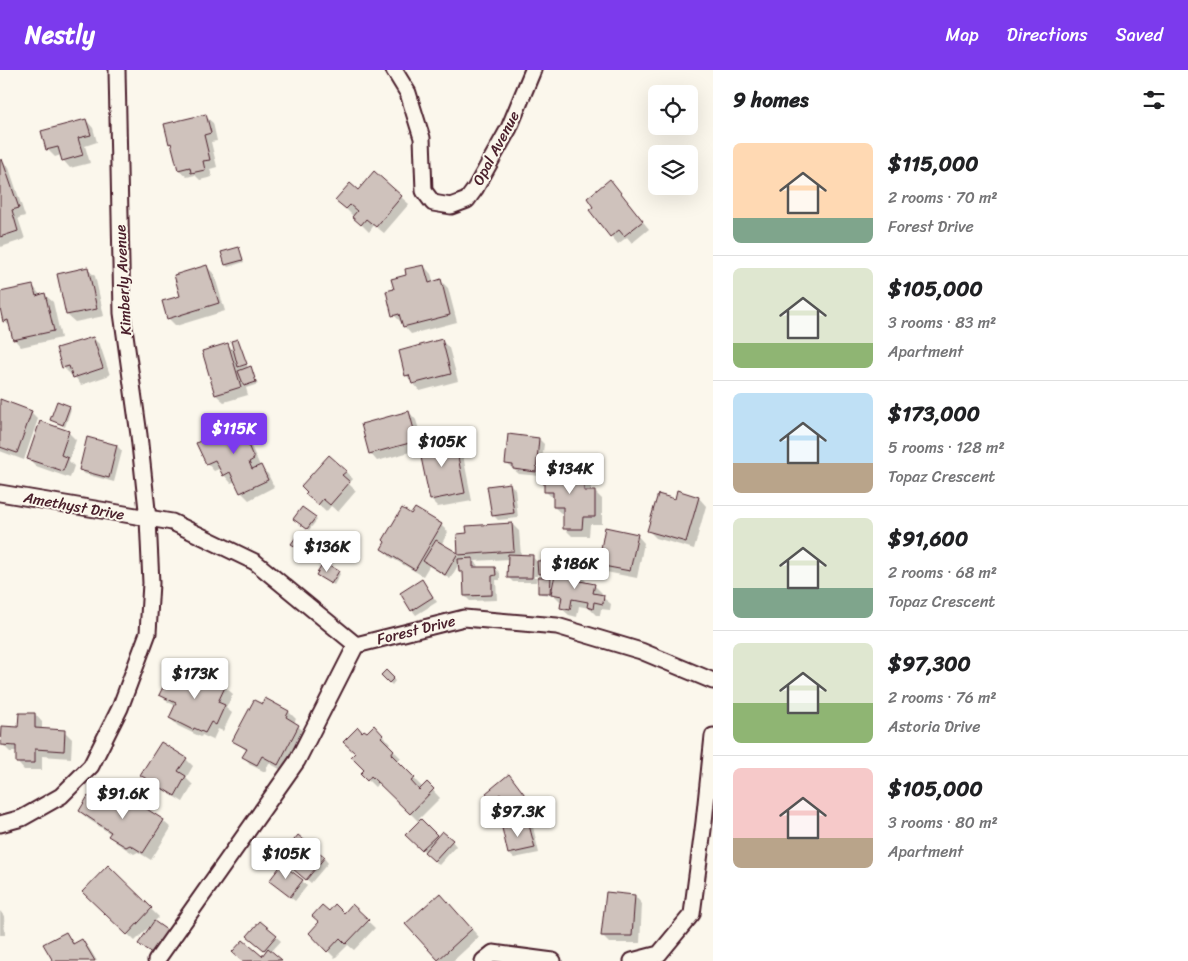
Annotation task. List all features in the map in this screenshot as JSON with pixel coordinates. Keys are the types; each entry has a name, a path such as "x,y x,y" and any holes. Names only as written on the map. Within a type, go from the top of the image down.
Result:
{"street":[{"name":"Kimberly Avenue","path":"0,824 22,818 61,796 91,766 120,708 148,634 151,583 148,519 139,435 122,313 117,70"},
{"name":"Opal Avenue","path":"394,70 408,93 422,138 424,191 432,203 451,206 467,200 475,189 509,128 533,70"},
{"name":"Amethyst Drive","path":"0,493 148,519"},
{"name":"Forest Drive","path":"148,519 172,522 254,562 356,645 464,618 557,626 641,652 713,681"},
{"path":"156,961 297,760 356,645"},
{"path":"632,961 659,954 692,914 713,736"},
{"path":"483,961 493,953 553,961"}],"building":[{"path":"206,114 211,133 204,135 210,160 203,161 205,170 191,173 190,167 178,170 164,124"},
{"path":"86,119 91,135 78,138 83,155 62,161 58,147 46,150 41,131"},
{"path":"2,159 19,208 12,210 18,231 0,237 0,160"},
{"path":"374,171 402,196 376,227 366,219 361,225 352,217 357,211 350,205 346,209 335,200 350,183 358,190"},
{"path":"610,179 643,221 624,236 619,230 610,237 589,210 593,207 587,198"},
{"path":"239,247 243,260 225,265 221,252"},
{"path":"207,265 219,303 167,319 162,301 180,296 174,275"},
{"path":"424,265 429,283 441,279 450,315 403,327 399,314 392,316 386,291 394,289 391,279 406,275 405,269"},
{"path":"88,267 97,309 66,315 57,274"},
{"path":"33,285 36,296 45,293 54,331 13,340 8,320 3,322 0,308 0,292"},
{"path":"93,337 103,368 73,378 69,366 62,368 56,348"},
{"path":"238,339 247,364 238,367 231,341"},
{"path":"442,339 451,374 412,384 409,375 405,376 399,351"},
{"path":"228,343 241,387 215,395 202,351"},
{"path":"251,366 256,382 244,386 238,371"},
{"path":"0,399 32,411 17,453 0,447"},
{"path":"57,401 70,406 63,425 50,420"},
{"path":"409,411 417,441 369,454 361,424"},
{"path":"247,419 254,434 245,438 254,459 249,462 252,469 261,465 268,480 240,493 230,472 223,476 215,460 206,464 196,443"},
{"path":"40,421 69,431 61,455 68,458 63,471 27,459"},
{"path":"508,434 539,438 536,472 513,469 513,465 505,464"},
{"path":"454,436 465,493 430,500 418,443"},
{"path":"87,437 117,445 109,478 79,470"},
{"path":"329,455 347,471 342,475 350,482 330,505 323,499 318,505 305,494 307,492 301,486"},
{"path":"544,466 567,466 567,471 584,471 584,491 595,491 595,517 583,517 582,529 563,529 563,507 553,507 553,492 544,492"},
{"path":"510,483 514,513 492,516 487,486"},
{"path":"677,490 699,497 686,542 647,531 658,494 675,499"},
{"path":"302,507 316,517 307,529 293,519"},
{"path":"402,508 411,514 415,508 442,524 415,570 381,549 385,542 383,540"},
{"path":"512,523 514,551 458,555 457,534 467,533 466,526"},
{"path":"605,527 638,534 630,571 598,565"},
{"path":"296,537 313,548 309,555 291,544"},
{"path":"436,540 458,553 445,575 423,561"},
{"path":"508,554 533,555 532,578 507,578"},
{"path":"473,558 473,567 495,567 496,575 492,576 492,595 464,596 463,572 459,572 458,559"},
{"path":"552,560 552,573 538,574 537,561"},
{"path":"324,562 339,571 331,584 316,575"},
{"path":"564,571 582,574 580,581 595,584 593,593 604,595 603,604 594,602 593,609 587,607 588,602 572,599 570,610 560,608 562,596 551,594 555,574 563,576"},
{"path":"538,577 551,577 550,593 538,593"},
{"path":"422,579 433,597 411,611 400,593"},
{"path":"189,668 226,685 218,702 225,705 216,725 211,722 205,733 194,728 193,730 169,718 176,703 159,695 167,679 181,685"},
{"path":"386,670 394,678 389,683 381,675"},
{"path":"265,698 289,711 286,717 299,725 278,765 262,756 257,765 242,757 247,749 232,741 254,700 262,704"},
{"path":"19,713 35,713 35,728 65,730 64,751 35,749 35,763 16,763 16,746 1,745 2,726 18,727"},
{"path":"374,725 383,735 381,737 394,750 391,754 415,778 411,781 419,790 427,782 434,789 410,814 371,776 367,781 360,774 364,770 351,757 355,753 343,742 358,727 362,732 364,730 367,732"},
{"path":"161,742 187,758 178,771 186,776 175,796 140,775"},
{"path":"509,774 528,799 503,818 497,810 507,802 500,794 492,801 486,793"},
{"path":"102,789 121,801 125,795 164,820 143,853 130,845 126,847 108,836 111,832 79,811 88,796 95,801"},
{"path":"421,819 437,835 421,850 405,835"},
{"path":"528,821 535,848 508,854 502,828"},
{"path":"442,831 453,840 434,861 424,852"},
{"path":"298,835 325,857 306,880 280,858"},
{"path":"282,864 303,880 290,897 269,881"},
{"path":"108,865 152,908 127,935 82,892"},
{"path":"606,892 635,895 632,936 601,936"},
{"path":"440,893 472,929 438,960 405,924"},
{"path":"335,904 344,913 352,904 369,920 346,944 340,938 327,952 309,933 319,922 312,916 322,905 329,911"},
{"path":"154,921 171,933 155,955 138,944"},
{"path":"260,921 277,935 264,950 247,936"},
{"path":"66,932 73,944 82,939 95,961 53,961 43,944"},
{"path":"243,940 262,956 268,948 282,960 242,961 232,952"}]}
